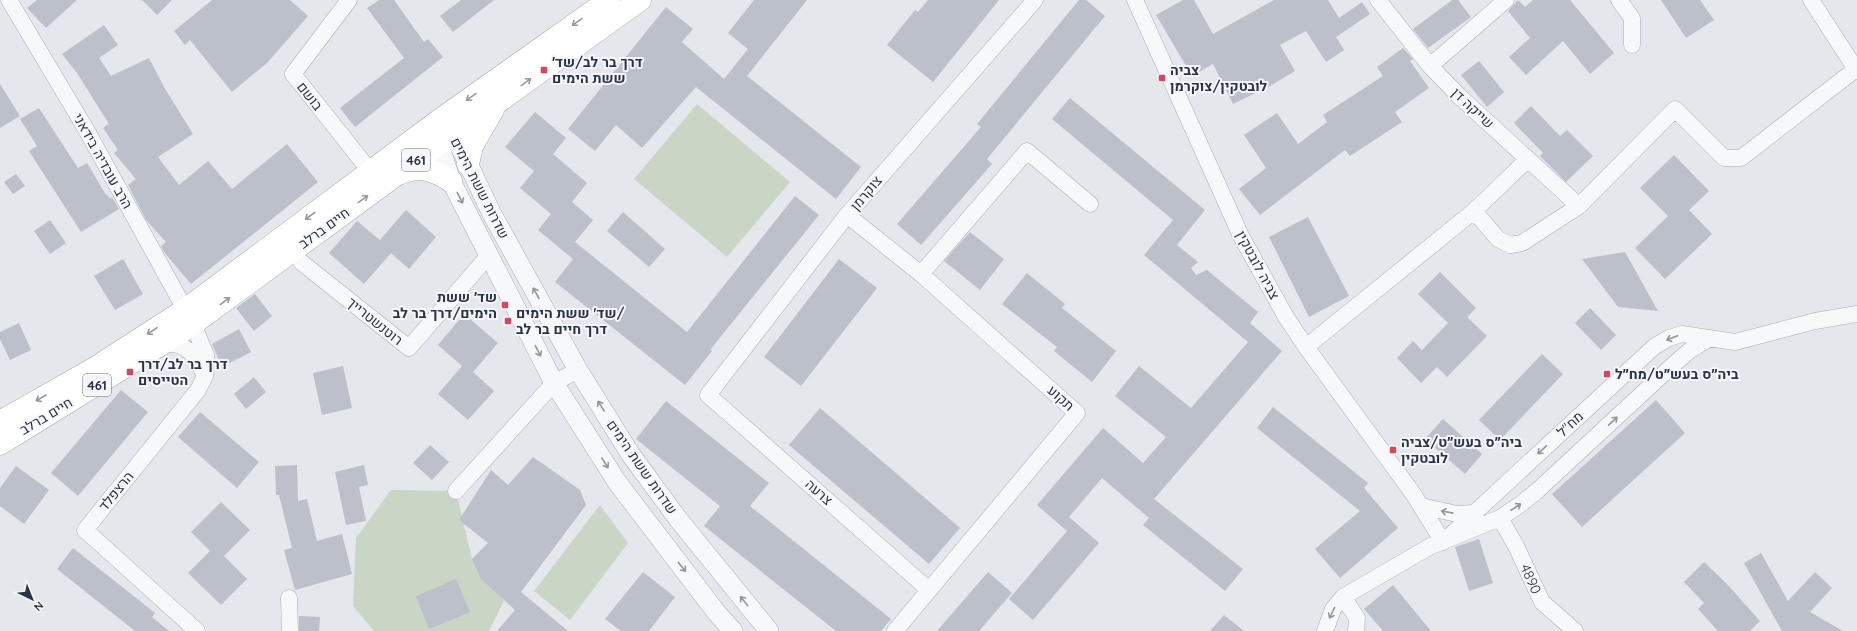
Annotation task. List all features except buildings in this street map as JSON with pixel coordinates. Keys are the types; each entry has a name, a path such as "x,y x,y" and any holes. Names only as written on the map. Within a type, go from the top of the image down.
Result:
{"main road":[{"name":"חיים ברלב","path":"0,422 189,317 396,175 443,133 609,0"},
{"name":"חיים ברלב","path":"0,444 163,344 189,317 370,172 500,101 640,0"},
{"path":"468,164 472,146 500,101"},
{"path":"396,175 409,169 425,168 441,174 451,181"}],"street":[{"name":"בושם","path":"348,0 293,74 370,172"},
{"name":"צוקרמן","path":"708,394 847,215 1035,0"},
{"name":"צביה לובטקין","path":"1135,0 1241,236 1286,317 1306,348 1421,506 1443,542"},
{"name":"שייקה דן","path":"1378,0 1430,66 1459,96 1579,206"},
{"path":"1430,66 1506,0"},
{"path":"1619,0 1632,18 1632,45"},
{"path":"1474,211 1498,239 1510,244 1522,243 1579,206 1675,109 1724,158 1741,158 1856,70 1811,0"},
{"name":"הרב עובדיה בידאני","path":"13,2 87,130 189,317"},
{"name":"שדרות ששת הימים","path":"443,133 468,164 492,214 578,370 631,455 659,493 769,631"},
{"name":"שדרות ששת הימים","path":"443,133 451,181 554,383 616,482 716,612 733,631"},
{"path":"921,274 1027,151 1090,204"},
{"path":"1306,348 1474,211 1528,159"},
{"name":"תקוע","path":"847,215 921,274 1077,413 895,631"},
{"name":"רוטנשטרייך","path":"301,262 409,348 489,256"},
{"name":"מח\"ל","path":"1443,542 1656,346 1669,338 1682,334 1735,342 1815,321 1857,314"},
{"name":"הרצפלד","path":"189,317 206,355 205,376 198,390 85,530 197,631"},
{"name":"מח\"ל","path":"1325,631 1333,610 1343,597 1429,547 1500,518 1538,490 1673,365 1689,351 1710,338"},
{"path":"163,344 171,343 184,347 198,362 205,376"},
{"path":"456,492 554,383 578,370"},
{"name":"צרעה","path":"708,394 929,590"},
{"path":"1421,506 1458,514 1474,513"},
{"name":"4890","path":"1500,518 1516,546 1542,602 1575,631"},
{"path":"1343,597 1357,618 1356,631"},
{"path":"289,598 290,631"}],"green space":[{"path":"697,104 790,182 727,257 634,179"},
{"path":"391,490 456,491 472,559 504,601 489,631 374,631 353,606 356,538"},
{"path":"600,505 628,543 570,620 534,591"}],"place":[{"name":"דרך בר לב/שד׳ ששת הימים","path":"544,70"},
{"name":"צביה לובטקין/צוקרמן","path":"1162,78"},
{"name":"שד׳ ששת הימים/דרך בר לב","path":"505,305"},
{"name":"שד' ששת הימים/ דרך חיים בר לב","path":"508,321"},
{"name":"דרך בר לב/דרך הטייסים","path":"130,372"},
{"name":"ביה״ס בעש״ט/מח״ל","path":"1607,374"},
{"name":"ביה״ס בעש״ט/צביה לובטקין","path":"1393,450"}]}
